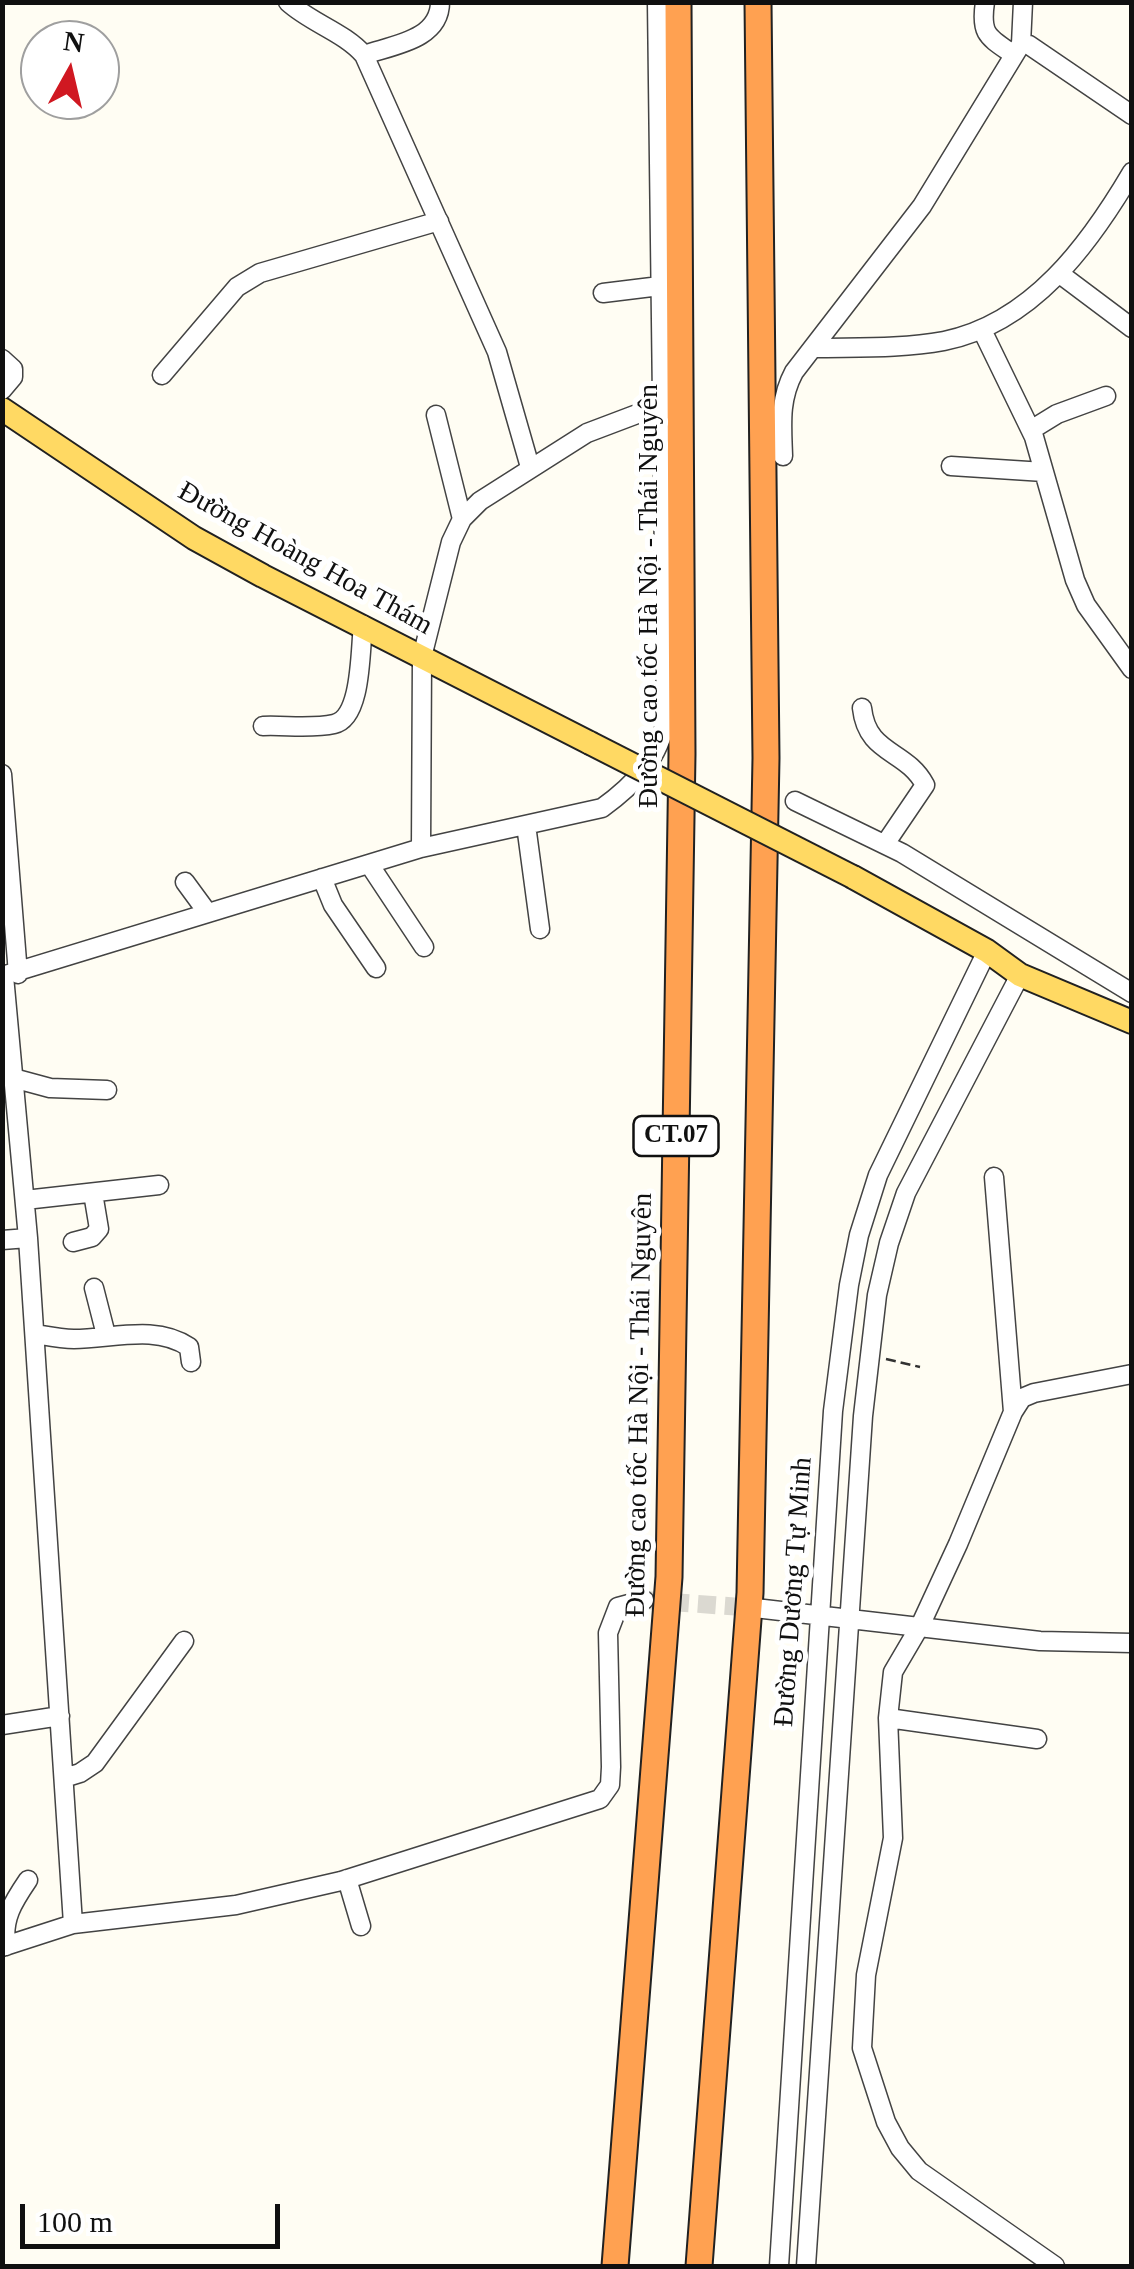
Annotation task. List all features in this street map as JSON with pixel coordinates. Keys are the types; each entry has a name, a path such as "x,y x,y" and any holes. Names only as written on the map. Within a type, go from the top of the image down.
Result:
{"highway":[{"name":"Đường cao tốc Hà Nội - Thái Nguyên","path":"615,2266 669,1576 682,754 678,2"},
{"name":"CT.07","path":"699,2266 750,1593 766,758 758,2"}],"main road":[{"name":"Đường Hoàng Hoa Thám","path":"2,408 194,538 853,876 987,951"},
{"path":"987,951 1020,975 1132,1022"}],"street":[{"path":"288,2 364,55 502,365 530,467"},
{"path":"8,975 421,848 602,808 634,782 663,738 666,718 657,2"},
{"path":"985,2 984,30 1018,50"},
{"path":"783,456 784,390 922,206 968,137 1018,50 1023,2"},
{"path":"364,55 426,33 438,20 442,4"},
{"path":"1018,50 1029,45 1132,115"},
{"path":"814,348 910,346 982,330 1060,274 1098,229 1132,172"},
{"path":"162,376 236,287 260,273 438,222"},
{"path":"1060,274 1127,317"},
{"path":"603,293 660,286"},
{"path":"982,330 1032,430 1075,580 1086,605 1132,669"},
{"path":"2,359 12,369 13,377 2,390"},
{"path":"1032,430 1056,414 1106,396"},
{"path":"421,848 422,657 451,542 462,519 480,501 587,433 661,405"},
{"path":"436,415 462,519"},
{"path":"951,466 1044,472"},
{"path":"263,726 332,725 346,720 354,708 363,625"},
{"path":"862,708 868,734 876,744 908,764 925,785 885,844"},
{"path":"2,774 14,1078 74,1924"},
{"path":"794,802 885,844 1132,993"},
{"path":"526,825 540,929"},
{"path":"369,864 424,947"},
{"path":"322,878 333,905 376,968"},
{"path":"184,882 208,912"},
{"name":"Đường Dương Tự Minh","path":"779,2266 833,1411 849,1286 859,1235 878,1175 987,951"},
{"name":"Đường Dương Tự Minh","path":"806,2266 862,1416 878,1295 889,1243 906,1193 1020,975"},
{"path":"14,1078 50,1088 106,1090"},
{"path":"994,1177 1013,1412"},
{"path":"25,1200 159,1185"},
{"path":"74,1242 92,1237 99,1229 93,1192"},
{"path":"2,1240 28,1238"},
{"path":"94,1288 106,1335"},
{"path":"34,1334 74,1339 148,1334 182,1342 192,1352 191,1362"},
{"path":"1056,2266 919,2170 900,2148 886,2122 862,2048 866,1975 893,1838 888,1718 893,1672 920,1626 1022,1398 1132,1374"},
{"path":"4,1936 236,1905 346,1879 600,1799 607,1793 612,1767 608,1633 618,1608 644,1600"},
{"path":"756,1608 1040,1641 1132,1644"},
{"path":"64,1778 80,1774 95,1763 184,1641"},
{"path":"2,1725 60,1716"},
{"path":"888,1718 1038,1738"},
{"path":"346,1879 361,1926"},
{"path":"4,1936 28,1880"}],"path":[{"path":"870,1355 920,1366"}],"tunnel":[{"path":"644,1600 755,1608"}]}
